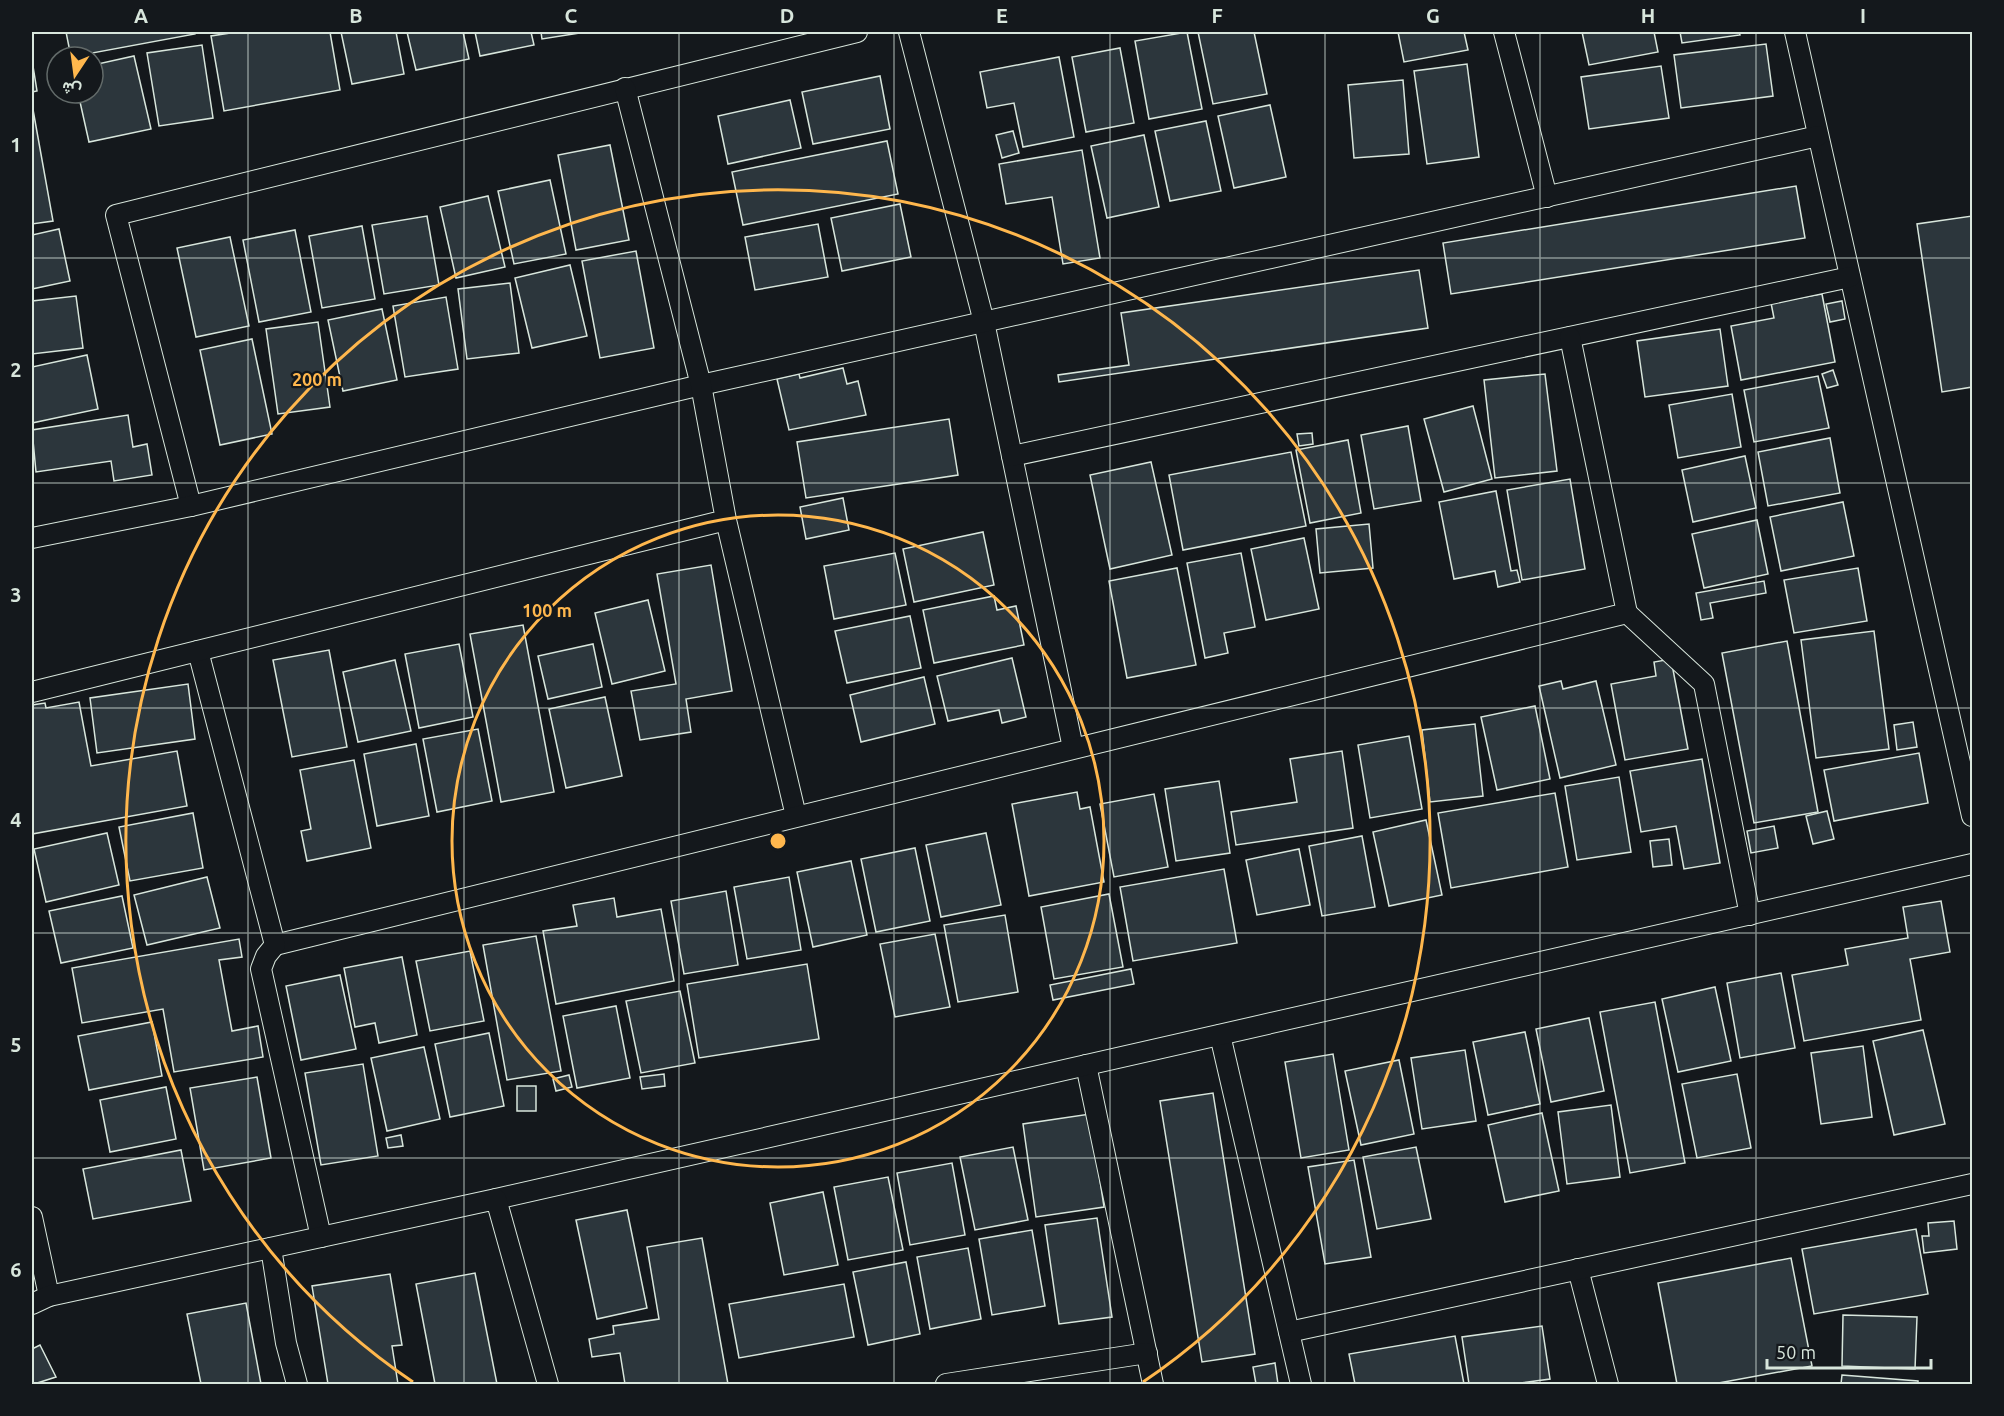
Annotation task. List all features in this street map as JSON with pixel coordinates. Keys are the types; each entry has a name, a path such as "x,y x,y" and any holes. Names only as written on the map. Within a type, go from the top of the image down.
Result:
{"street":[{"path":"191,506 116,215 856,32"},
{"path":"909,32 984,322 1073,748"},
{"path":"1504,32 1547,197"},
{"path":"1795,32 1972,816"},
{"path":"625,88 701,385 726,520 796,816"},
{"path":"32,538 191,506 701,385 1818,136"},
{"path":"1012,456 1850,277"},
{"path":"1570,337 1627,613 1704,684 1750,915"},
{"path":"32,692 726,520"},
{"path":"321,1237 261,969 266,956 275,945 1627,613"},
{"path":"198,651 275,945"},
{"path":"32,1217 40,1300 496,1199 1972,864"},
{"path":"1220,1035 1301,1384"},
{"path":"1086,1065 1153,1384"},
{"path":"1289,1332 1972,1184"},
{"path":"496,1199 548,1384"},
{"path":"271,1248 286,1343 297,1384"},
{"path":"1578,1269 1608,1384"},
{"path":"946,1384 1146,1353"}],"building":[{"path":"66,32 195,32 195,34 105,51 105,45 69,45"},
{"path":"237,32 330,32 340,90 224,111 211,36"},
{"path":"341,32 396,32 404,74 352,84"},
{"path":"407,32 463,32 469,59 416,70"},
{"path":"475,32 531,32 534,45 480,56"},
{"path":"541,32 586,32 542,39"},
{"path":"1187,32 1202,109 1149,119 1135,41"},
{"path":"1198,32 1254,32 1267,94 1213,104"},
{"path":"1398,32 1464,32 1468,50 1404,62"},
{"path":"1582,32 1654,32 1658,52 1589,65"},
{"path":"1680,32 1739,32 1740,35 1682,43"},
{"path":"1766,44 1773,96 1681,108 1674,55"},
{"path":"202,45 213,118 159,126 147,53"},
{"path":"1120,48 1134,123 1086,132 1072,57"},
{"path":"134,56 151,129 89,142 81,105 105,105 105,62"},
{"path":"1059,57 1074,137 1023,147 1014,103 987,108 980,72"},
{"path":"32,60 37,91 32,92"},
{"path":"1467,64 1479,157 1427,164 1414,71"},
{"path":"1661,66 1669,118 1589,129 1581,77"},
{"path":"880,76 890,129 813,144 802,92"},
{"path":"1403,80 1409,154 1354,158 1348,85"},
{"path":"790,100 801,148 728,164 718,116"},
{"path":"32,104 53,221 32,224"},
{"path":"1270,105 1286,177 1234,188 1218,116"},
{"path":"1206,121 1221,191 1170,201 1155,131"},
{"path":"1013,131 1019,153 1002,158 996,135"},
{"path":"1144,135 1159,207 1107,218 1091,146"},
{"path":"887,141 898,194 743,225 732,172"},
{"path":"610,145 629,240 576,250 558,155"},
{"path":"1082,150 1100,258 1063,264 1052,197 1006,204 999,164"},
{"path":"550,180 566,254 514,264 498,191"},
{"path":"1796,186 1805,238 1451,294 1443,243"},
{"path":"488,196 505,267 456,278 440,207"},
{"path":"900,204 911,257 842,271 831,218"},
{"path":"427,216 439,285 384,294 372,225"},
{"path":"1972,216 1972,387 1942,392 1917,224"},
{"path":"818,224 828,277 755,290 745,237"},
{"path":"362,226 375,299 322,308 309,236"},
{"path":"59,229 70,281 32,289 32,235"},
{"path":"295,230 311,312 259,322 243,240"},
{"path":"230,237 249,326 196,337 177,248"},
{"path":"636,251 654,348 600,358 582,261"},
{"path":"570,265 587,336 532,348 515,278"},
{"path":"1419,270 1428,328 1059,382 1058,375 1129,365 1121,313"},
{"path":"510,283 519,353 467,359 458,289"},
{"path":"1822,294 1835,362 1741,380 1731,326 1774,318 1771,303"},
{"path":"76,296 83,348 32,354 32,301"},
{"path":"446,297 458,369 405,377 393,306"},
{"path":"1842,301 1845,319 1830,322 1826,304"},
{"path":"382,309 397,380 343,391 328,320"},
{"path":"318,322 330,407 278,414 266,329"},
{"path":"1720,329 1728,386 1645,397 1637,341"},
{"path":"252,339 272,434 220,445 200,350"},
{"path":"87,355 98,409 32,423 32,367"},
{"path":"843,368 847,384 858,381 866,415 789,430 777,379 799,374 800,378"},
{"path":"1833,370 1838,385 1827,388 1822,374"},
{"path":"1545,374 1557,471 1495,478 1484,380"},
{"path":"1818,376 1829,428 1754,442 1744,390"},
{"path":"1732,394 1741,447 1678,458 1669,405"},
{"path":"1473,406 1492,479 1444,492 1424,419"},
{"path":"128,415 133,447 147,444 152,475 114,481 111,461 36,472 32,430"},
{"path":"949,419 958,475 806,498 797,442"},
{"path":"1408,426 1421,501 1374,509 1361,435"},
{"path":"1312,433 1313,444 1299,446 1297,434"},
{"path":"1830,438 1840,493 1768,506 1758,452"},
{"path":"1348,440 1361,513 1310,523 1296,450"},
{"path":"1291,452 1306,526 1183,550 1169,475"},
{"path":"1745,456 1756,508 1693,522 1682,470"},
{"path":"1151,462 1172,555 1110,569 1090,475"},
{"path":"1570,479 1585,569 1522,580 1507,490"},
{"path":"1496,491 1511,571 1517,570 1520,582 1498,587 1495,571 1454,579 1439,502"},
{"path":"843,498 849,530 806,539 800,507"},
{"path":"1843,502 1854,556 1781,571 1770,517"},
{"path":"1757,520 1768,574 1704,588 1692,534"},
{"path":"1369,524 1373,568 1320,573 1316,529"},
{"path":"983,532 994,585 914,602 903,549"},
{"path":"1304,538 1319,609 1266,620 1251,549"},
{"path":"895,553 906,605 834,619 824,566"},
{"path":"1241,553 1255,627 1224,633 1228,653 1205,658 1187,563"},
{"path":"711,565 732,691 686,699 691,732 640,740 631,691 676,684 657,574"},
{"path":"1177,568 1196,665 1127,678 1109,581"},
{"path":"1858,568 1867,621 1794,633 1784,580"},
{"path":"1764,581 1766,593 1710,603 1713,618 1701,620 1696,593"},
{"path":"994,596 997,610 1016,606 1024,645 934,663 923,610"},
{"path":"648,600 665,671 612,684 595,613"},
{"path":"910,616 921,668 847,683 835,631"},
{"path":"523,625 554,792 501,802 470,634"},
{"path":"1874,631 1889,749 1816,758 1801,640"},
{"path":"1787,641 1818,812 1754,823 1722,653"},
{"path":"459,644 473,717 419,728 405,654"},
{"path":"593,644 602,687 548,699 538,656"},
{"path":"329,650 347,747 292,757 273,660"},
{"path":"1012,658 1026,717 1002,723 999,710 948,721 937,676"},
{"path":"1671,659 1688,749 1625,760 1611,684 1656,676 1654,662"},
{"path":"395,660 411,731 358,742 343,672"},
{"path":"924,677 935,724 861,742 850,695"},
{"path":"1561,681 1563,689 1596,681 1616,765 1560,778 1539,686"},
{"path":"188,684 195,739 97,753 90,698"},
{"path":"605,697 622,776 566,788 549,709"},
{"path":"79,702 91,766 177,751 187,806 32,834 32,705 45,703 46,708"},
{"path":"1535,706 1550,779 1497,790 1481,717"},
{"path":"1913,722 1917,747 1897,750 1894,725"},
{"path":"1475,724 1483,796 1430,802 1422,730"},
{"path":"478,729 492,801 437,812 423,739"},
{"path":"1409,736 1422,809 1370,818 1358,745"},
{"path":"416,744 429,816 377,826 364,754"},
{"path":"1342,751 1353,828 1236,845 1231,812 1297,802 1290,759"},
{"path":"1919,753 1928,803 1834,821 1824,770"},
{"path":"1702,759 1720,863 1684,869 1676,826 1641,832 1630,771"},
{"path":"354,760 371,848 307,861 301,831 311,829 300,770"},
{"path":"1619,777 1631,852 1577,860 1565,786"},
{"path":"1219,781 1230,853 1176,861 1165,789"},
{"path":"1077,792 1080,809 1090,807 1104,882 1029,896 1012,804"},
{"path":"1555,793 1568,867 1451,888 1438,813"},
{"path":"1154,794 1168,867 1114,877 1100,804"},
{"path":"1827,811 1834,839 1813,844 1806,816"},
{"path":"193,813 203,868 130,881 119,827"},
{"path":"1426,820 1442,895 1389,906 1373,832"},
{"path":"1774,826 1778,848 1751,853 1747,831"},
{"path":"107,833 119,885 46,902 34,849"},
{"path":"986,833 1001,905 941,917 926,845"},
{"path":"1362,836 1375,907 1322,916 1309,846"},
{"path":"1669,839 1672,865 1653,867 1650,841"},
{"path":"915,848 930,921 876,932 861,859"},
{"path":"1299,849 1310,905 1257,915 1246,860"},
{"path":"851,861 867,935 813,947 797,872"},
{"path":"1224,869 1237,943 1133,961 1120,887"},
{"path":"207,877 220,928 147,945 134,895"},
{"path":"789,877 801,950 747,959 734,887"},
{"path":"726,891 738,965 684,974 671,901"},
{"path":"1109,894 1123,967 1054,979 1041,907"},
{"path":"122,896 133,948 61,963 49,911"},
{"path":"614,898 617,917 661,909 674,981 556,1004 543,931 577,926 573,905"},
{"path":"1941,901 1950,952 1910,959 1921,1020 1804,1041 1792,975 1848,965 1845,949 1908,938 1903,907"},
{"path":"1005,915 1018,992 958,1002 944,925"},
{"path":"935,934 950,1007 895,1017 880,944"},
{"path":"536,936 561,1071 507,1080 483,945"},
{"path":"239,939 242,957 219,960 232,1031 258,1026 263,1057 174,1072 163,1009 82,1023 72,968"},
{"path":"470,951 484,1021 430,1031 416,961"},
{"path":"402,957 417,1035 379,1043 375,1023 355,1027 344,968"},
{"path":"807,964 819,1039 699,1058 687,984"},
{"path":"1131,969 1134,984 1053,1000 1050,985"},
{"path":"1781,973 1795,1048 1740,1058 1727,983"},
{"path":"340,975 356,1049 301,1060 286,986"},
{"path":"1715,987 1731,1061 1678,1072 1662,999"},
{"path":"680,991 695,1063 641,1073 626,1001"},
{"path":"1655,1002 1685,1163 1630,1173 1600,1012"},
{"path":"616,1006 630,1078 577,1088 563,1016"},
{"path":"1589,1018 1604,1091 1551,1102 1536,1029"},
{"path":"152,1022 162,1076 89,1090 78,1036"},
{"path":"1923,1030 1945,1124 1894,1135 1873,1041"},
{"path":"1525,1032 1540,1104 1488,1115 1473,1042"},
{"path":"489,1033 504,1106 450,1117 435,1044"},
{"path":"1863,1046 1872,1117 1821,1124 1811,1053"},
{"path":"424,1047 440,1119 387,1131 371,1058"},
{"path":"1465,1050 1476,1121 1422,1129 1411,1058"},
{"path":"1333,1054 1349,1150 1301,1158 1285,1062"},
{"path":"1399,1060 1414,1134 1361,1145 1345,1071"},
{"path":"363,1064 378,1156 321,1165 305,1073"},
{"path":"664,1074 665,1086 642,1089 640,1077"},
{"path":"1737,1074 1751,1148 1697,1158 1682,1084"},
{"path":"569,1075 572,1087 556,1091 553,1079"},
{"path":"257,1077 271,1158 204,1170 190,1088"},
{"path":"517,1086 536,1086 536,1111 517,1111"},
{"path":"166,1087 176,1139 110,1152 100,1100"},
{"path":"1213,1093 1255,1354 1202,1362 1160,1101"},
{"path":"1611,1105 1620,1177 1567,1184 1558,1112"},
{"path":"1542,1113 1559,1191 1505,1202 1488,1125"},
{"path":"1090,1114 1104,1207 1036,1217 1023,1124"},
{"path":"401,1135 403,1146 388,1148 386,1138"},
{"path":"1013,1147 1028,1220 975,1230 960,1157"},
{"path":"1416,1147 1431,1219 1377,1229 1363,1157"},
{"path":"181,1150 191,1201 93,1219 83,1169"},
{"path":"1354,1160 1371,1257 1325,1264 1308,1167"},
{"path":"952,1163 965,1235 910,1245 897,1173"},
{"path":"888,1177 903,1250 848,1260 834,1187"},
{"path":"823,1192 838,1265 784,1275 770,1203"},
{"path":"627,1210 647,1308 597,1319 576,1220"},
{"path":"1097,1218 1112,1317 1059,1324 1045,1225"},
{"path":"1954,1221 1957,1249 1924,1253 1922,1236 1929,1236 1928,1223"},
{"path":"1916,1229 1928,1294 1814,1314 1802,1249"},
{"path":"1032,1230 1045,1306 992,1315 979,1239"},
{"path":"702,1238 728,1384 625,1384 620,1353 592,1357 589,1339 614,1334 613,1326 659,1319 647,1247"},
{"path":"968,1248 981,1319 930,1329 917,1257"},
{"path":"1791,1258 1812,1366 1713,1384 1677,1384 1658,1283"},
{"path":"906,1262 920,1334 868,1345 853,1272"},
{"path":"475,1273 497,1384 435,1384 416,1284"},
{"path":"390,1274 402,1345 392,1346 398,1384 328,1384 312,1286"},
{"path":"844,1284 854,1337 739,1358 729,1304"},
{"path":"246,1303 261,1384 201,1384 187,1314"},
{"path":"1843,1315 1917,1317 1915,1369 1842,1366"},
{"path":"1542,1326 1550,1379 1514,1384 1469,1384 1462,1337"},
{"path":"1455,1336 1464,1384 1355,1384 1349,1354"},
{"path":"40,1345 56,1377 34,1384 32,1349"},
{"path":"1275,1363 1278,1384 1256,1384 1253,1367"},
{"path":"1842,1375 1918,1381 1918,1384 1841,1384"}]}
